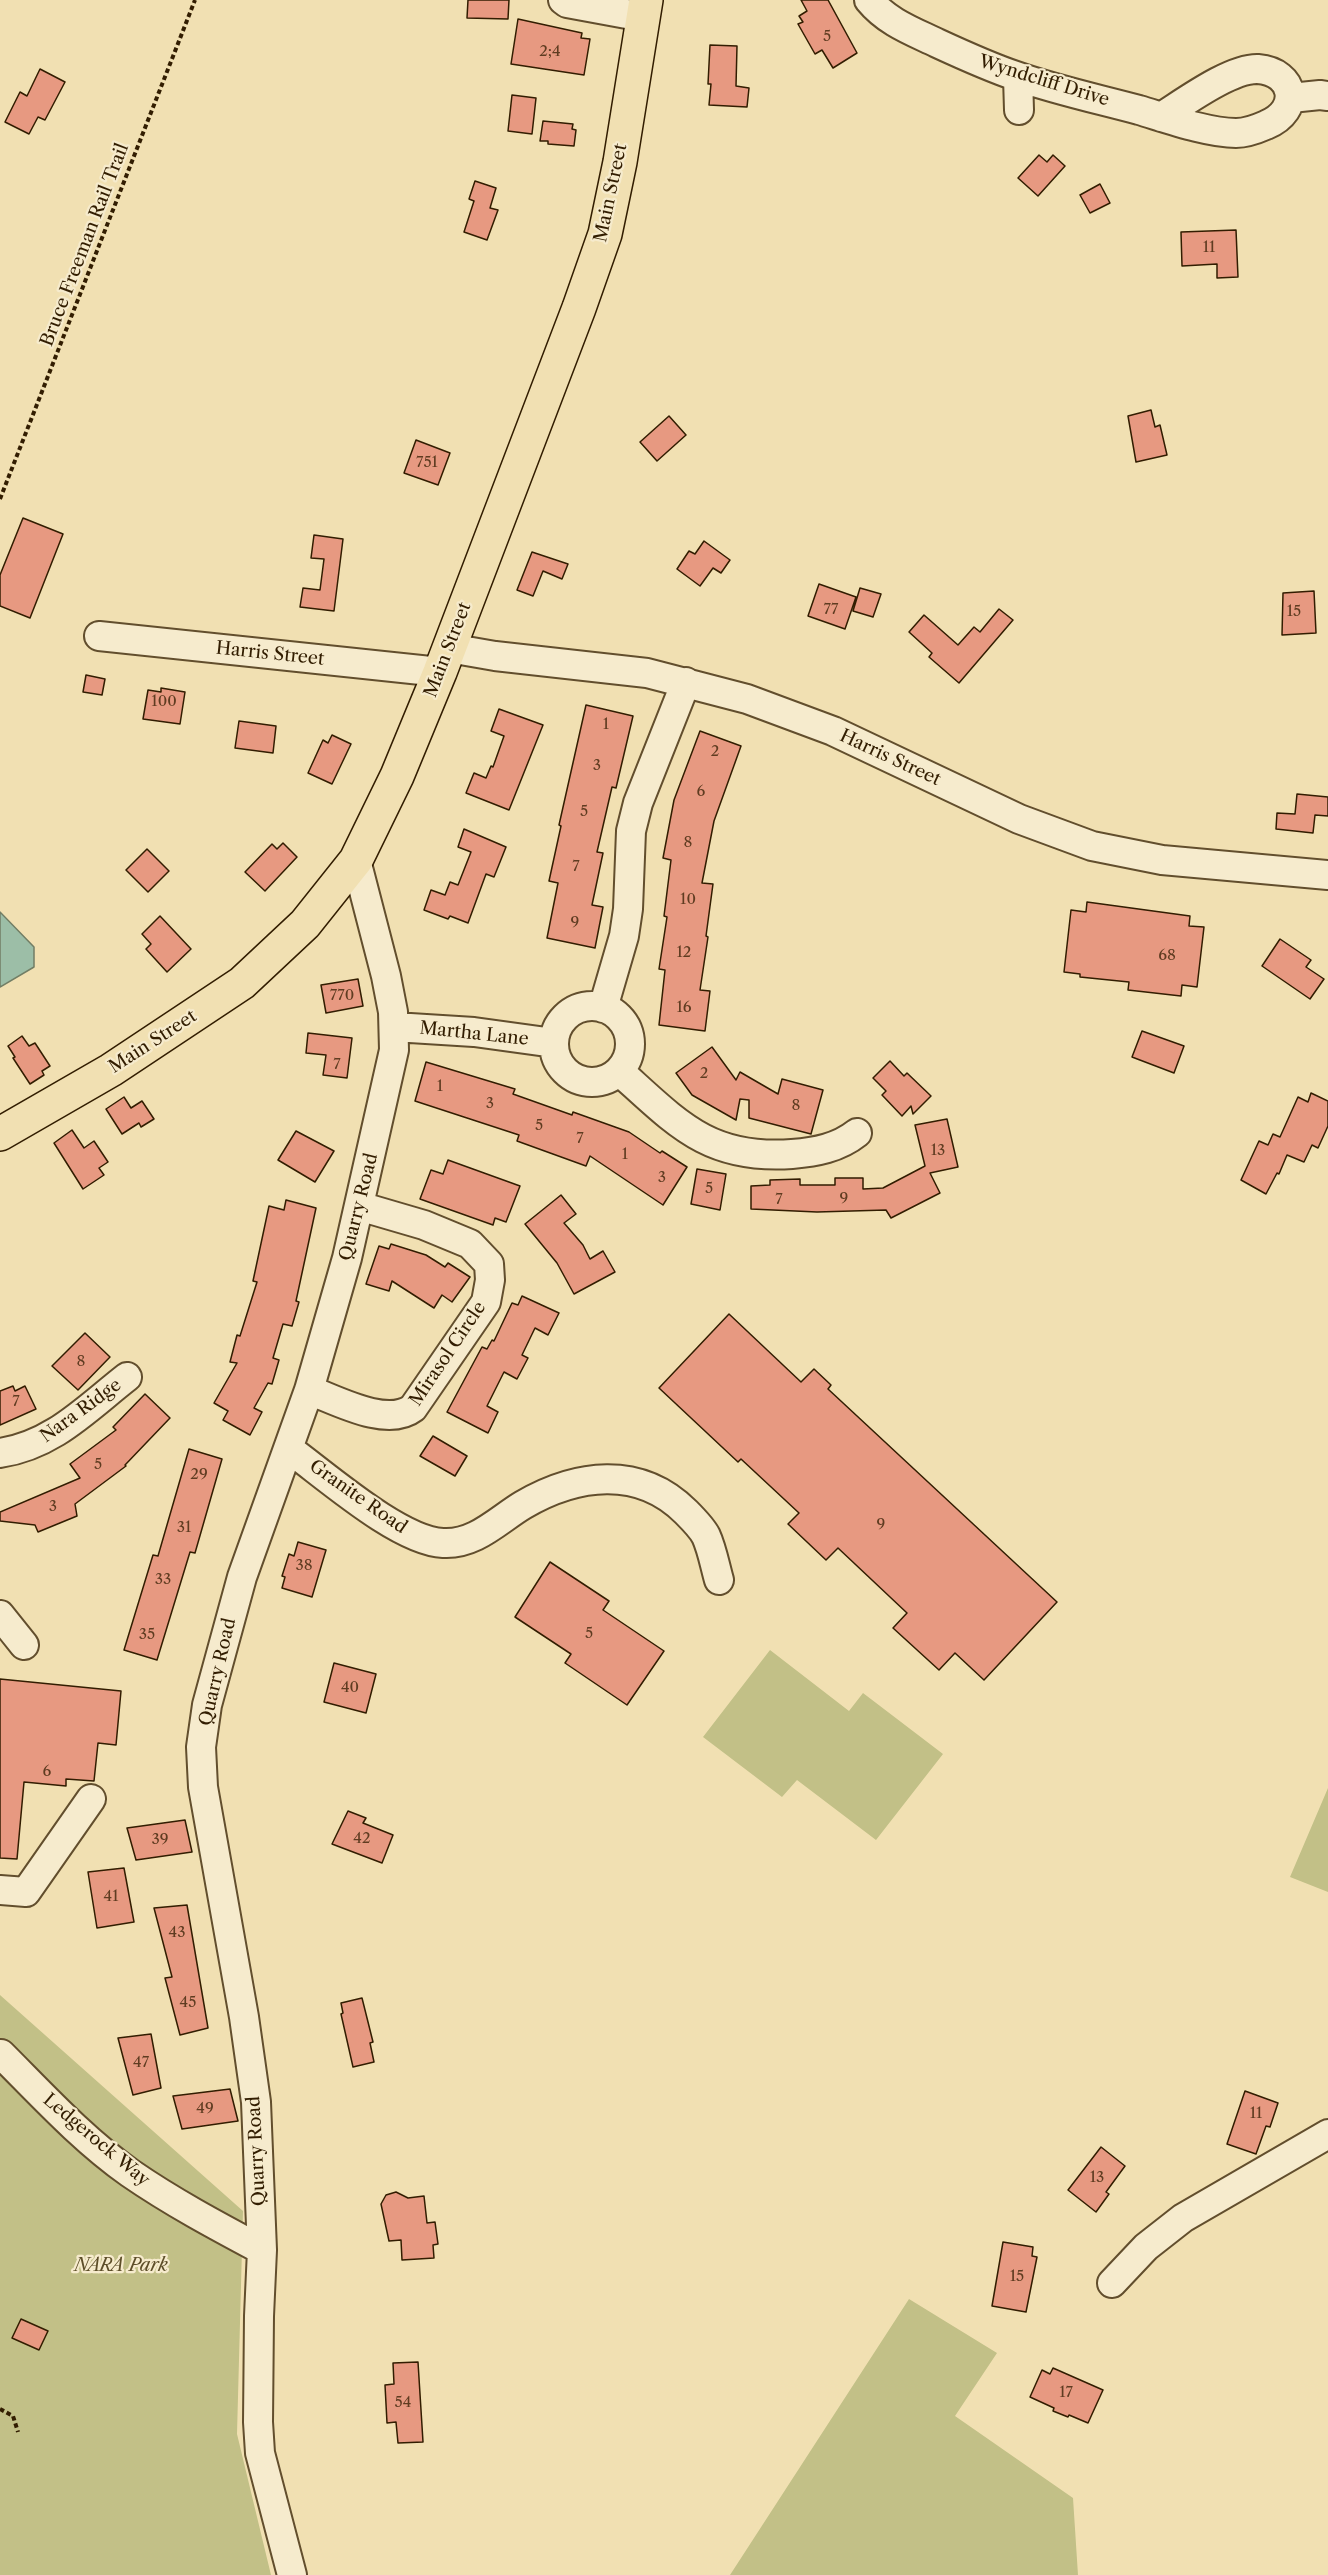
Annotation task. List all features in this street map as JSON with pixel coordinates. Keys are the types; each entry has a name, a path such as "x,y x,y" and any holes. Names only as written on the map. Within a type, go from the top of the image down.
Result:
{"main road":[{"name":"Main Street","path":"0,1134 111,1070 242,982 304,924 356,860 397,776 445,660 579,308 604,234 620,162 645,9"}],"street":[{"path":"563,0 567,3 645,9"},
{"name":"Wyndcliff Drive","path":"869,0 879,12 903,27 1018,77 1161,117 1236,133 1257,129 1276,121 1289,107 1292,98"},
{"path":"1161,117 1228,77 1257,69 1273,74 1285,82 1292,98 1320,94 1328,96"},
{"path":"1018,77 1019,110"},
{"name":"Harris Street","path":"99,636 445,660 495,656 625,670 686,682 747,699 813,722 1019,819 1092,846 1137,857 1328,875"},
{"path":"603,1008 624,936 628,909 631,831 638,803 686,682"},
{"name":"Quarry Road","path":"292,2575 260,2453 258,2316 262,2250 256,2102 244,2017 203,1787 201,1747 207,1705 235,1600 309,1390 347,1258 394,1050 394,1027 387,976 356,860"},
{"path":"580,1008 603,1008 621,1019 630,1039 627,1060 619,1071 599,1082 577,1079 560,1065 554,1043 558,1028 567,1016 580,1008"},
{"name":"Martha Lane","path":"394,1027 474,1032 554,1043"},
{"path":"619,1071 695,1136 732,1151 771,1155 815,1151 839,1145 857,1133"},
{"name":"Mirasol Circle","path":"309,1390 377,1415 395,1416 407,1413 486,1302 490,1280 489,1264 470,1244 424,1225 359,1206"},
{"name":"Nara Ridge","path":"0,1453 22,1450 49,1438 127,1377"},
{"name":"Granite Road","path":"289,1449 380,1515 418,1537 443,1543 467,1540 502,1521 522,1506 555,1489 593,1478 633,1481 672,1499 690,1516 706,1536 719,1580"},
{"path":"0,1615 24,1645"},
{"path":"0,1890 26,1892 91,1799"},
{"name":"Ledgerock Way","path":"1,2054 77,2128 129,2172 188,2209 262,2250"},
{"path":"1112,2283 1146,2247 1183,2218 1328,2134"}],"path":[{"name":"Bruce Freeman Rail Trail","path":"0,499 195,0"},
{"path":"0,2409 13,2416 18,2432"}],"green space":[{"path":"770,1650 849,1711 863,1693 943,1754 876,1840 797,1780 782,1797 703,1737"},
{"path":"1328,1788 1328,1892 1290,1877"},
{"name":"NARA Park","path":"0,1995 243,2211 237,2434 271,2575 0,2575"},
{"path":"909,2299 997,2353 955,2416 1073,2498 1078,2575 730,2575"}],"shaded area":[{"path":"0,912 34,947 34,967 0,987"}],"building":[{"path":"468,0 509,0 508,19 467,18"},
{"path":"801,0 828,0 857,53 833,68 822,50 815,54 798,24 803,22 799,16 807,11"},
{"path":"518,19 582,33 581,38 590,39 584,75 511,64"},
{"path":"710,45 737,46 736,86 749,88 747,107 709,105"},
{"path":"40,69 65,82 45,120 38,117 29,134 5,122 20,92 27,96"},
{"path":"512,95 536,98 532,134 508,131"},
{"path":"543,121 573,124 572,129 576,130 574,146 548,144 548,141 540,141"},
{"path":"1039,155 1047,162 1053,155 1065,166 1038,196 1018,178"},
{"path":"475,181 496,188 490,208 498,210 487,240 464,232 474,201 469,199"},
{"path":"1100,184 1110,203 1090,213 1080,195"},
{"path":"1236,230 1238,277 1217,278 1217,264 1182,266 1181,232"},
{"path":"1151,410 1155,427 1160,425 1167,455 1136,462 1128,416"},
{"path":"669,416 686,435 657,461 640,442"},
{"path":"416,440 450,453 438,485 404,473"},
{"path":"23,518 63,534 30,618 0,606 0,575"},
{"path":"314,535 343,539 334,611 300,607 303,588 320,590 324,559 311,558"},
{"path":"704,541 730,560 721,573 713,568 700,586 677,569 689,551 695,554"},
{"path":"532,552 568,564 562,579 543,571 533,596 517,590"},
{"path":"819,584 856,597 845,629 808,616"},
{"path":"860,588 881,594 873,617 853,611"},
{"path":"1314,591 1316,633 1282,635 1283,593"},
{"path":"999,609 1013,620 959,683 929,657 932,653 909,632 924,615 958,645 974,627 980,632"},
{"path":"86,675 105,679 102,695 83,692"},
{"path":"161,688 185,692 180,724 143,719 148,690 161,692"},
{"path":"586,705 633,716 616,788 612,787 597,852 603,853 592,905 603,907 595,948 547,938 558,883 549,881"},
{"path":"499,709 543,725 509,810 466,793 474,773 486,778 491,766 493,767 504,736 491,731"},
{"path":"239,721 276,726 273,753 235,748"},
{"path":"700,731 741,746 714,821 702,883 713,884 700,990 710,991 705,1031 659,1025 665,970 659,969 667,917 664,916 671,860 663,858 674,800"},
{"path":"332,735 351,744 332,784 308,773 323,740 328,743"},
{"path":"1297,794 1328,797 1328,816 1315,815 1313,833 1276,829 1277,813 1295,814"},
{"path":"464,829 506,847 494,877 486,874 468,923 450,916 448,919 424,910 431,890 445,895 450,882 458,885 471,852 458,847"},
{"path":"283,843 297,857 265,891 245,872 272,844 277,849"},
{"path":"147,849 169,871 148,892 126,870"},
{"path":"1087,902 1190,916 1189,926 1204,927 1197,987 1182,985 1181,996 1128,990 1129,982 1080,977 1080,974 1064,972 1071,910 1086,912"},
{"path":"160,916 191,949 167,972 146,949 151,944 142,934"},
{"path":"1280,939 1311,960 1306,967 1324,979 1310,999 1262,966"},
{"path":"358,979 363,1006 326,1013 321,985"},
{"path":"1142,1031 1184,1046 1174,1073 1132,1057"},
{"path":"308,1033 352,1038 347,1078 323,1075 326,1055 306,1053"},
{"path":"22,1036 29,1046 35,1043 50,1066 42,1071 44,1075 30,1084 8,1046"},
{"path":"712,1047 736,1080 740,1072 778,1094 782,1079 823,1090 811,1134 749,1118 749,1100 740,1099 736,1120 692,1095 676,1073"},
{"path":"890,1061 904,1076 907,1073 931,1096 913,1114 911,1106 902,1116 882,1095 886,1091 873,1078"},
{"path":"426,1062 515,1089 513,1094 629,1132 660,1153 662,1151 687,1167 663,1205 590,1156 586,1166 517,1141 519,1135 415,1101"},
{"path":"1311,1093 1328,1101 1328,1126 1318,1148 1312,1145 1304,1162 1287,1155 1279,1174 1277,1173 1266,1194 1241,1180 1259,1141 1268,1145 1273,1134 1280,1137 1298,1097 1308,1102"},
{"path":"124,1097 131,1108 142,1101 154,1119 141,1127 139,1123 122,1134 106,1109"},
{"path":"947,1119 958,1167 930,1173 940,1193 891,1218 886,1210 817,1212 751,1209 751,1186 770,1185 770,1180 800,1179 800,1185 835,1185 835,1178 863,1178 863,1189 883,1188 925,1166 915,1125"},
{"path":"72,1130 84,1148 94,1141 108,1162 99,1168 104,1175 83,1189 54,1143"},
{"path":"296,1131 334,1151 315,1182 278,1160"},
{"path":"448,1160 520,1186 506,1222 495,1218 493,1225 420,1199 431,1170 443,1174"},
{"path":"697,1169 726,1174 720,1210 691,1204"},
{"path":"561,1195 576,1214 564,1223 583,1245 590,1259 603,1251 615,1272 574,1294 557,1263 525,1224"},
{"path":"286,1200 316,1208 296,1301 299,1302 292,1326 283,1324 273,1358 279,1360 272,1384 268,1383 254,1408 262,1412 250,1435 223,1420 228,1411 214,1403 237,1363 230,1362 237,1335 240,1336 257,1282 253,1281 269,1206 284,1210"},
{"path":"391,1244 426,1255 445,1267 448,1263 470,1277 452,1302 442,1295 434,1308 392,1281 389,1291 366,1284 379,1246 389,1249"},
{"path":"522,1296 559,1313 548,1335 535,1328 522,1355 528,1358 517,1379 504,1372 487,1406 498,1412 488,1433 447,1412 482,1347 487,1349 492,1340 494,1341 512,1303 518,1305"},
{"path":"729,1314 801,1382 814,1369 831,1385 828,1389 1057,1602 984,1680 955,1653 939,1670 893,1628 907,1613 838,1548 826,1560 788,1524 799,1513 741,1459 738,1462 659,1388"},
{"path":"85,1333 110,1357 78,1390 52,1366"},
{"path":"13,1386 15,1391 25,1386 36,1409 0,1425 0,1391"},
{"path":"145,1394 170,1418 126,1466 75,1504 77,1516 38,1532 35,1525 0,1521 0,1512 80,1478 70,1464 116,1430 113,1427"},
{"path":"433,1436 467,1456 455,1476 420,1456"},
{"path":"189,1449 222,1459 195,1553 190,1552 157,1660 124,1650 153,1555 158,1556"},
{"path":"298,1542 326,1550 312,1597 282,1588 285,1577 282,1576 289,1554 294,1556"},
{"path":"550,1562 609,1601 603,1610 664,1651 627,1705 565,1663 571,1654 515,1617"},
{"path":"334,1663 376,1674 366,1713 324,1702"},
{"path":"0,1679 121,1691 116,1745 98,1743 94,1781 66,1779 66,1786 24,1782 17,1859 0,1858"},
{"path":"348,1811 366,1818 363,1823 393,1835 382,1863 332,1844"},
{"path":"185,1820 192,1852 136,1860 127,1828"},
{"path":"124,1868 134,1922 97,1928 88,1872"},
{"path":"187,1905 208,2028 180,2035 165,1978 172,1977 154,1908"},
{"path":"362,1998 373,2042 370,2043 374,2062 353,2067 341,2014 343,2013 341,2003"},
{"path":"151,2034 161,2088 133,2095 118,2038"},
{"path":"230,2089 238,2121 182,2129 173,2096"},
{"path":"1245,2091 1278,2103 1270,2127 1266,2126 1256,2154 1227,2144"},
{"path":"1101,2147 1125,2166 1106,2192 1109,2194 1096,2212 1068,2190"},
{"path":"396,2192 408,2198 424,2196 427,2223 435,2222 438,2244 433,2245 434,2258 402,2260 401,2240 389,2241 381,2204 386,2195"},
{"path":"1003,2242 1033,2247 1032,2256 1037,2257 1026,2312 992,2306"},
{"path":"21,2319 48,2331 39,2350 12,2338"},
{"path":"418,2362 423,2442 398,2443 396,2422 387,2423 385,2385 394,2384 393,2363"},
{"path":"1053,2368 1103,2390 1088,2423 1053,2411 1054,2408 1030,2397 1042,2370 1050,2374"}]}
